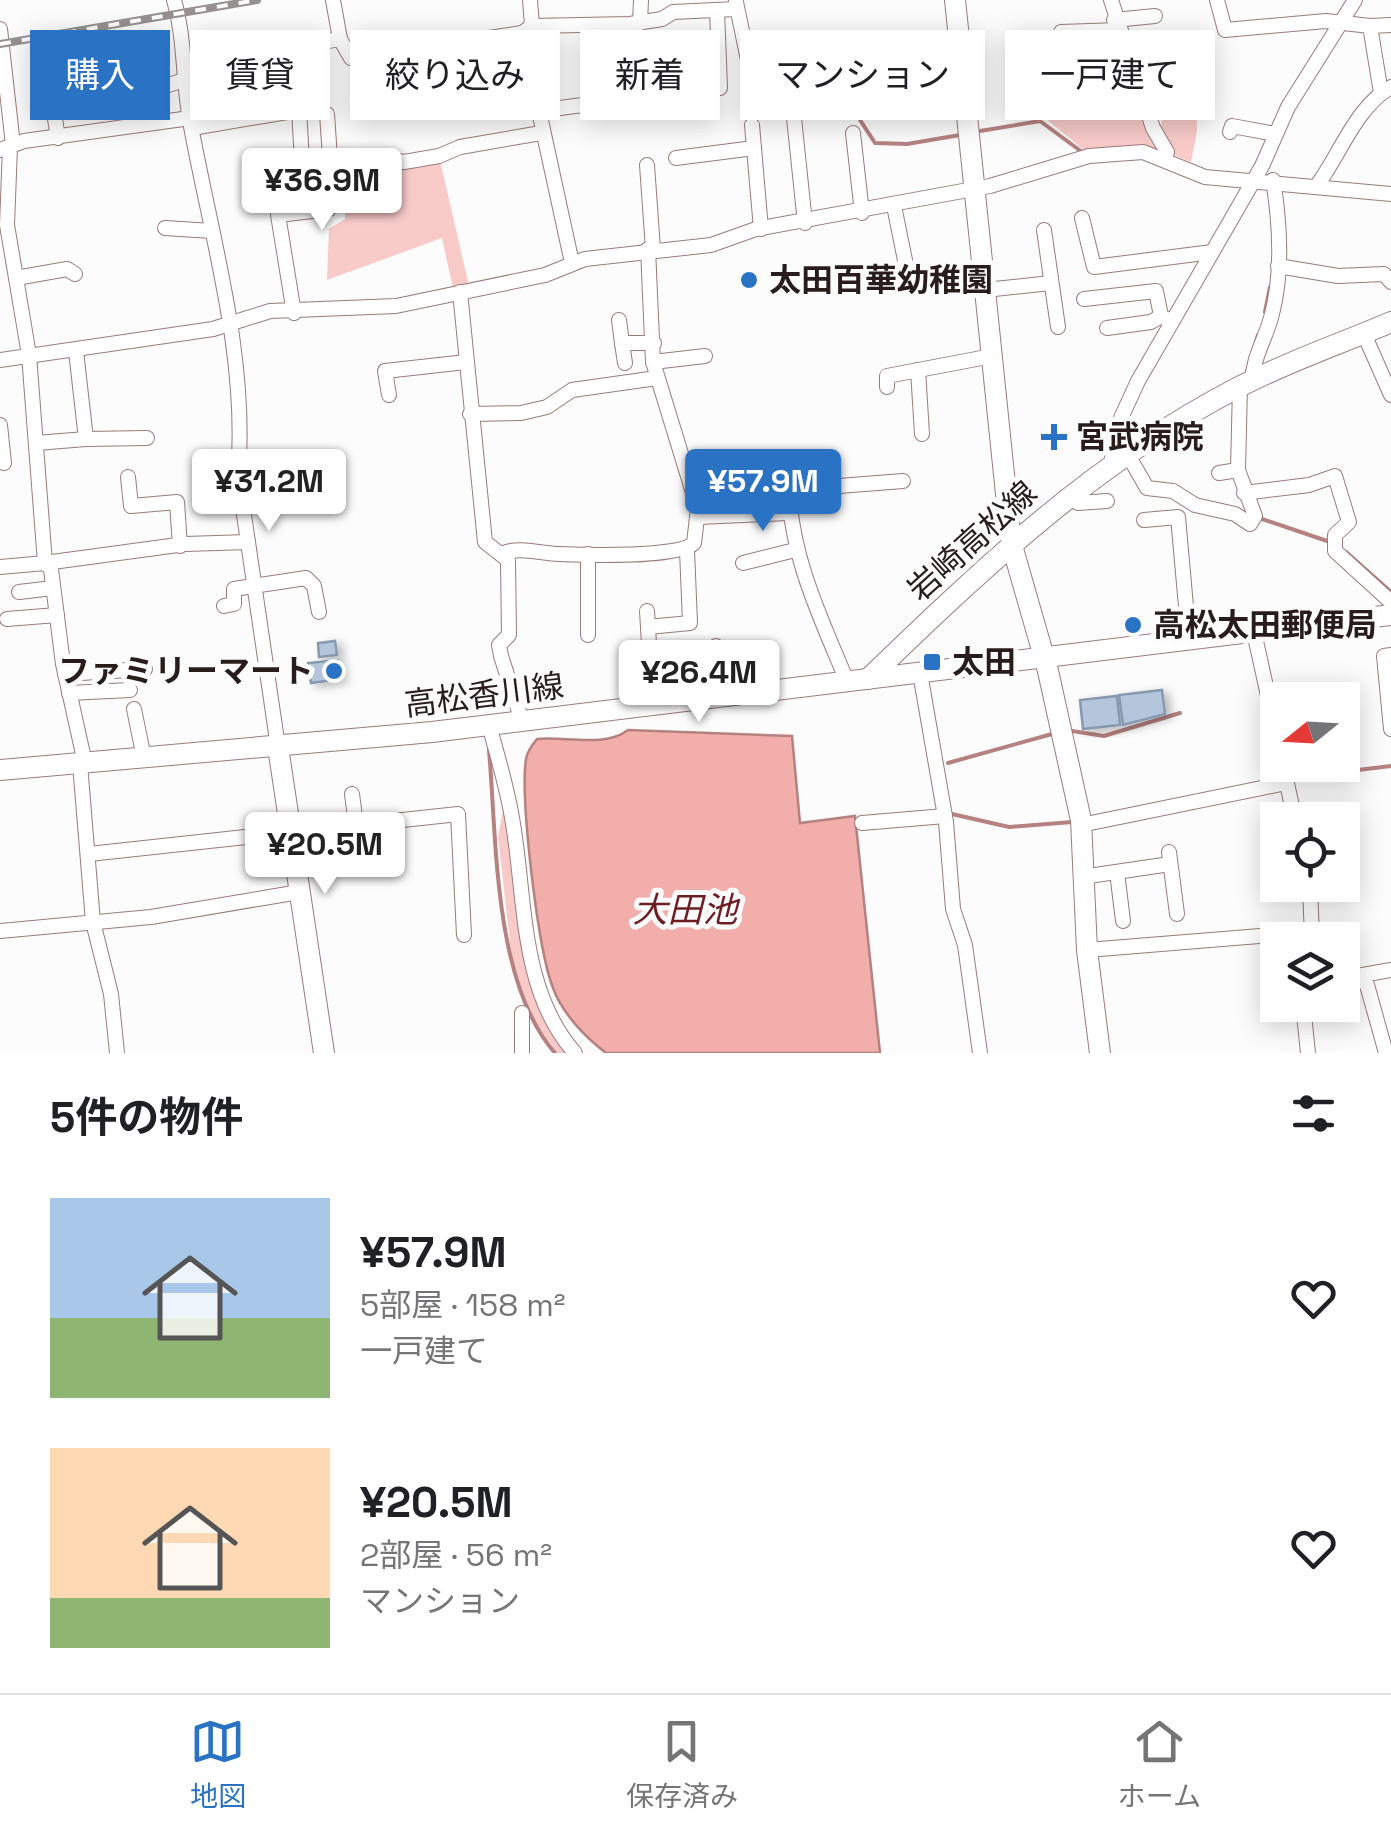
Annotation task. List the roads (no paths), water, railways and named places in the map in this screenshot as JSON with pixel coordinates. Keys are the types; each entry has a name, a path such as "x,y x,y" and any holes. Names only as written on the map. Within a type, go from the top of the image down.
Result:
{"main road":[{"path":"955,0 1011,542 1080,821 1087,950 1100,1053"},
{"name":"岩崎高松線","path":"857,680 1065,496 1246,384 1391,322"},
{"name":"高松香川線","path":"0,770 522,722 1391,615"},
{"path":"278,747 324,1053"}],"street":[{"path":"174,0 190,123 230,324 241,493 278,747"},
{"path":"333,0 340,40 350,58"},
{"path":"530,0 527,30 640,23 673,12 736,5 741,30"},
{"path":"640,23 641,0"},
{"path":"1111,0 1116,25 1132,46 1153,128 1165,156"},
{"path":"1217,0 1225,30 1342,22 1391,26"},
{"path":"1273,180 1278,266 1273,314 1246,384 1238,470 1255,516 1250,524 1236,514 1194,505 1173,491 1147,488 1119,461 1121,418 1166,320 1212,252 1255,179 1275,134 1355,0"},
{"path":"717,10 718,30"},
{"path":"1077,30 1154,16"},
{"path":"1318,184 1346,145 1364,106 1386,90 1370,26"},
{"path":"0,29 8,147 7,224 30,355 45,562 53,588 82,764 94,922 111,994 117,1053"},
{"path":"170,88 273,50 340,40"},
{"path":"8,147 299,110 302,161"},
{"path":"55,120 58,138"},
{"path":"294,313 278,216 329,208 334,202 328,120"},
{"path":"539,120 572,263"},
{"path":"794,120 805,223"},
{"path":"1230,132 1232,126 1240,124 1275,134"},
{"path":"752,125 761,229"},
{"path":"252,165 331,158 404,162 440,156 460,146 542,133"},
{"path":"853,133 862,213"},
{"path":"676,158 754,148"},
{"path":"0,360 230,324 270,311 385,307 545,276 572,263 651,249 724,243 761,229 862,213 975,188 1089,156 1143,152 1165,156 1205,177 1318,184 1334,190 1391,194"},
{"path":"504,553 514,549 588,554 687,550 694,543 698,517 653,362 647,166"},
{"path":"894,206 908,275"},
{"path":"1082,218 1094,267 1212,252"},
{"path":"165,228 212,230"},
{"path":"1044,230 1058,328"},
{"path":"1278,266 1338,276 1384,274 1391,282"},
{"path":"16,278 67,269 75,274"},
{"path":"985,290 1050,283"},
{"path":"1084,299 1156,291 1166,320"},
{"path":"460,292 485,542 504,553 508,560 509,634 499,645 522,722"},
{"path":"620,320 625,363"},
{"path":"1107,328 1166,320"},
{"path":"1364,334 1391,395"},
{"path":"622,343 654,343"},
{"path":"76,351 86,438"},
{"path":"653,362 705,356"},
{"path":"887,388 887,376 992,356"},
{"path":"390,395 385,372 466,362"},
{"path":"918,370 922,434"},
{"path":"470,414 521,413 548,407 572,390 657,378"},
{"path":"0,425 4,463"},
{"path":"36,443 147,438"},
{"path":"788,467 788,513 795,550 857,680"},
{"path":"1219,472 1238,470"},
{"path":"1244,493 1309,486 1334,476 1348,522 1335,535 1336,546 1391,602"},
{"path":"128,477 132,506 177,502 180,546"},
{"path":"788,490 903,480"},
{"path":"241,493 330,487"},
{"path":"1065,496 1078,503 1107,501"},
{"path":"698,517 788,513"},
{"path":"1144,520 1178,517 1189,640"},
{"path":"0,568 180,546 248,542"},
{"path":"649,645 648,619 690,623 687,550"},
{"path":"744,564 795,550"},
{"path":"588,554 588,634"},
{"path":"224,606 234,604 234,589 306,578 314,586 319,612"},
{"path":"19,592 53,588"},
{"path":"8,619 57,615"},
{"path":"1254,632 1265,682"},
{"path":"716,646 720,697"},
{"path":"1391,654 1384,656 1391,729"},
{"path":"65,674 145,670"},
{"path":"920,673 945,816 953,909 965,945 980,1053"},
{"path":"69,693 130,690"},
{"path":"134,709 144,758"},
{"path":"489,725 510,802 535,981 555,1028 575,1053"},
{"path":"1080,821 1262,782"},
{"path":"352,794 356,825"},
{"path":"89,854 458,814 464,936"},
{"path":"862,823 945,816"},
{"path":"296,866 380,858"},
{"path":"1082,877 1170,858 1177,914"},
{"path":"1117,872 1124,921"},
{"path":"0,930 151,917 300,892"},
{"path":"1087,950 1260,939"},
{"path":"1360,976 1391,970"},
{"path":"1360,982 1367,985 1386,1053"},
{"path":"522,1012 522,1053"},
{"path":"1304,1022 1308,1053"}],"water":[{"name":"大田池","path":"628,730 792,736 800,823 855,816 880,1053 606,1053 568,1015 547,969 536,909 528,839 526,759 537,739 608,739"}],"waterway":[{"path":"860,120 875,143 907,144 960,135"},
{"path":"974,132 1040,121 1082,152"},
{"path":"1265,312 1270,287"},
{"path":"1245,378 1258,335"},
{"path":"1259,518 1330,542"},
{"path":"1346,552 1391,592"},
{"path":"1072,731 1104,736 1180,713"},
{"path":"948,763 1052,734"},
{"path":"489,750 497,867 509,950 535,1023 555,1053"},
{"path":"1360,770 1391,766"},
{"path":"952,814 1009,827 1072,822"}],"railway":[{"path":"0,44 257,0"}],"place":[{"name":"太田百華幼稚園","path":"749,280"},
{"name":"宮武病院","path":"1054,437"},
{"name":"高松太田郵便局","path":"1133,625"},
{"name":"太田","path":"932,662"},
{"name":"ファミリーマート","path":"334,671"}]}
